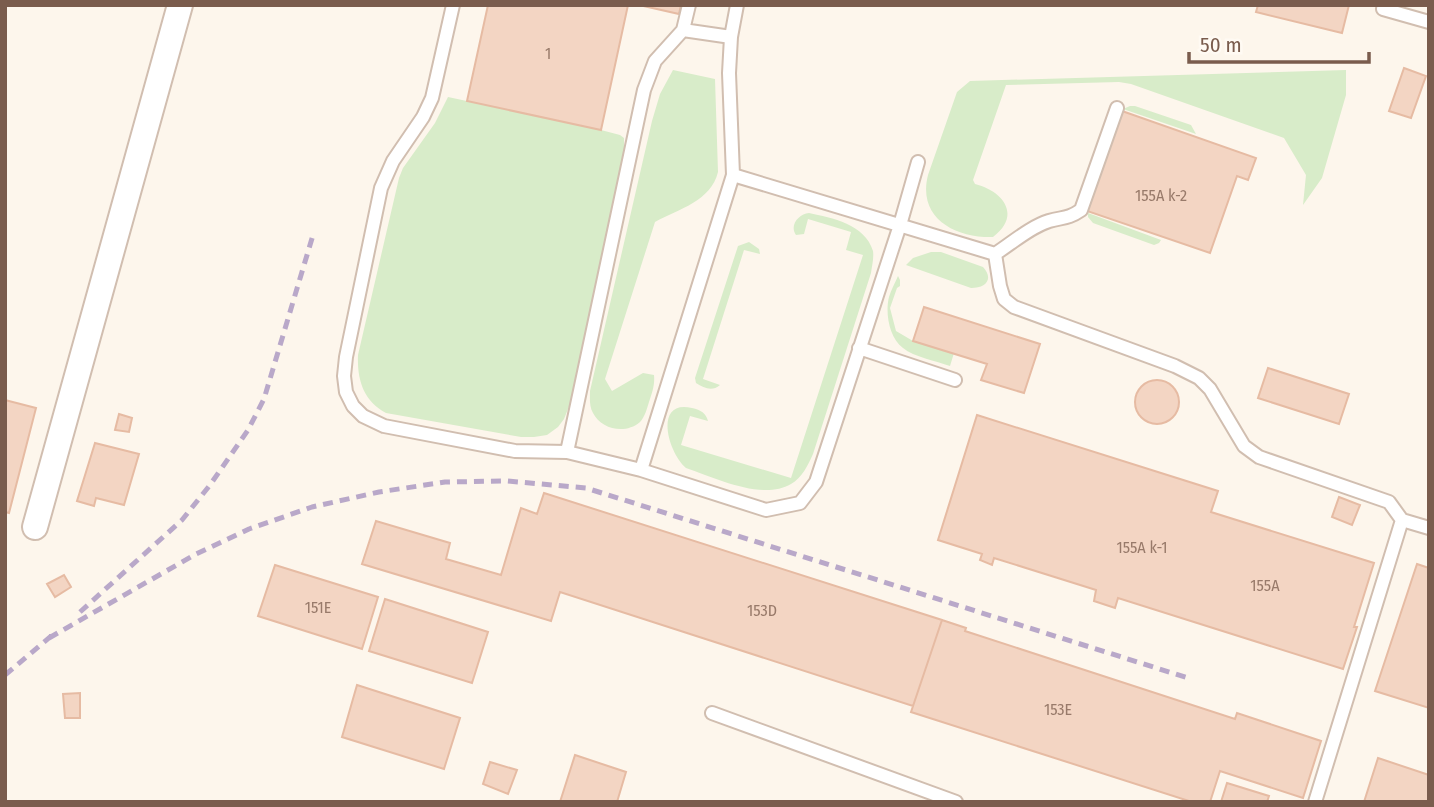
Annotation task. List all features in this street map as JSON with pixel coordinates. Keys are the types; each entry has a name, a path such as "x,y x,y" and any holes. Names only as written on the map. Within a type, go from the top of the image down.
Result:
{"street":[{"path":"35,527 180,5"}],"lane":[{"path":"453,5 432,98 423,117 393,161 381,188 346,357 346,392 353,406 363,416 384,426 515,450 567,452 641,470 766,510 800,503 816,482 918,162"},
{"path":"567,452 644,90 655,61 684,30 689,5"},
{"path":"641,470 733,175 729,73 731,37 737,5"},
{"path":"1384,5 1383,9 1429,22"},
{"path":"684,30 731,37"},
{"path":"995,254 1047,221 1070,217 1081,210 1117,108"},
{"path":"733,175 995,254"},
{"path":"995,254 1004,299 1014,307 1175,366 1199,378 1210,389 1244,446 1259,457 1389,502 1402,520 1429,528"},
{"path":"859,348 955,380"},
{"path":"1315,802 1402,520"},
{"path":"712,713 956,802"}],"green space":[{"path":"673,70 715,79 718,172 709,190 701,197 655,222 605,379 612,391 643,373 654,375 653,389 640,422 627,428 614,428 602,423 593,413 590,391 652,121 660,94"},
{"path":"1346,70 1346,95 1322,178 1303,205 1306,175 1284,138 1119,82 1006,85 973,180 975,184 994,192 1005,205 1006,220 1002,229 993,237 965,234 953,229 934,214 928,203 928,175 957,92 970,81"},
{"path":"448,97 601,130 624,138 624,154 570,404 564,419 547,435 521,437 386,413 367,396 360,381 358,355 399,178 403,168 435,123"},
{"path":"1130,106 1191,125 1196,134 1123,109"},
{"path":"809,213 855,228 863,234 873,251 871,273 813,454 798,478 779,489 739,486 686,468 674,451 668,429 668,419 672,411 680,407 700,411 708,421 690,416 681,445 791,478 863,255 846,250 851,232 808,219 804,234 796,235 796,221"},
{"path":"1088,213 1161,240 1154,245 1093,223"},
{"path":"749,242 759,249 760,254 744,250 703,379 720,385 711,389 705,388 696,383 695,378 738,246"},
{"path":"941,252 983,267 988,275 987,282 971,288 906,265 913,258"},
{"path":"898,276 900,286 890,308 896,331 913,341 954,353 950,366 913,354 894,338 889,324 888,303"}],"building":[{"path":"488,5 628,5 601,130 467,101"},
{"path":"639,5 681,5 679,14"},
{"path":"1258,5 1349,5 1342,33 1256,12"},
{"path":"1404,68 1426,76 1411,118 1389,111"},
{"path":"1122,111 1256,158 1248,180 1237,176 1210,253 1087,211"},
{"path":"924,307 1040,344 1024,393 981,380 987,364 913,341"},
{"path":"1268,368 1349,394 1339,424 1258,398"},
{"path":"1157,380 1166,381 1173,386 1178,393 1178,411 1173,418 1166,423 1157,424 1148,423 1141,418 1136,411 1135,402 1136,393 1141,386 1148,381"},
{"path":"5,400 36,408 9,513 5,512"},
{"path":"119,414 132,418 129,432 115,430"},
{"path":"977,415 1218,491 1211,512 1374,563 1343,669 1118,598 1115,608 1094,601 1096,590 994,558 992,565 980,560 982,554 938,540"},
{"path":"95,443 139,454 124,505 96,498 94,506 77,501"},
{"path":"544,493 942,620 913,706 560,592 551,621 362,564 376,521 450,543 446,559 501,575 521,508 537,514"},
{"path":"1339,497 1360,505 1352,525 1332,517"},
{"path":"1417,564 1429,568 1429,708 1375,691"},
{"path":"275,565 378,597 362,649 258,616"},
{"path":"64,575 71,587 55,597 47,584"},
{"path":"385,599 488,632 472,683 369,651"},
{"path":"942,620 966,628 965,631 1235,719 1237,713 1321,741 1303,798 1220,771 1210,802 1192,802 911,712"},
{"path":"357,685 460,718 444,769 342,737"},
{"path":"80,693 80,718 65,718 63,694"},
{"path":"575,755 626,772 617,802 560,802"},
{"path":"1378,758 1429,775 1429,802 1364,802"},
{"path":"490,762 517,770 508,794 483,784"},
{"path":"1227,783 1269,796 1267,802 1221,802"}],"railway":[{"path":"80,612 182,520 248,430 264,399 313,235"},
{"path":"49,638 196,554 249,529 312,507 379,492 445,482 507,481 586,488 1188,678"},
{"path":"5,675 56,632"}]}
